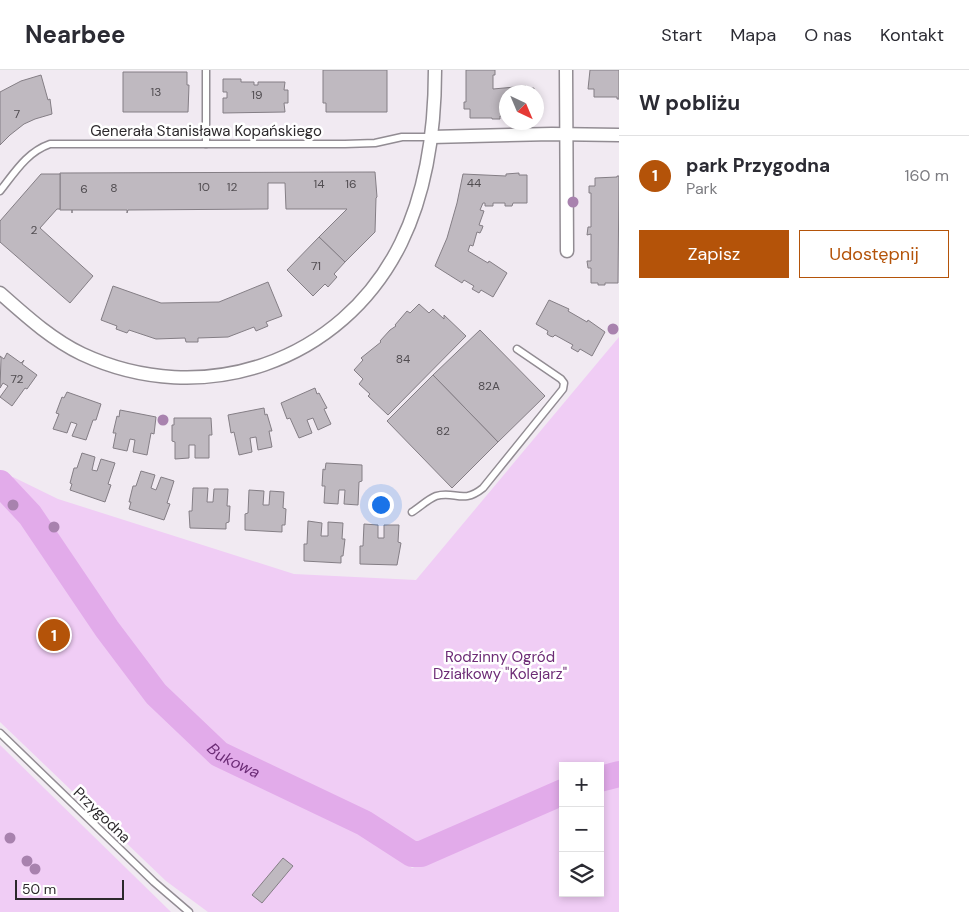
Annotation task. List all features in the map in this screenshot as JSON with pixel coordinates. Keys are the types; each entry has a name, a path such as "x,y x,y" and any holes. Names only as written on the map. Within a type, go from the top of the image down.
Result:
{"street":[{"path":"0,293 45,331 69,347 103,362 136,372 166,376 204,377 244,371 277,360 313,342 340,322 368,294 381,277 400,245 410,222 431,137 435,109 435,70"},
{"path":"566,70 567,251"},
{"path":"431,137 566,134 619,135"}],"lane":[{"path":"206,70 206,144"},
{"name":"Generała Stanisława Kopańskiego","path":"0,191 29,156 38,148 50,144 345,144 376,143 402,137 431,137"},
{"path":"412,512 436,496 465,497 475,494 482,488 563,389 564,383 561,379 517,348"},
{"name":"Przygodna","path":"0,733 154,882 189,912"}],"green space":[{"name":"Rodzinny Ogród Działkowy \"Kolejarz\"","path":"619,337 619,769 604,772 604,762 559,762 559,788 444,838 411,846 402,859 412,868 559,804 559,897 604,897 604,787 619,783 619,912 208,912 166,881 0,722 0,490 4,493 13,477 58,499 294,574 416,580"},
{"path":"0,745 171,912 0,912"}],"building":[{"path":"323,70 387,70 387,112 326,112 326,103 323,103"},
{"path":"466,70 495,70 493,89 499,88 499,119 470,118 470,109 464,109 464,102 466,102"},
{"path":"590,70 619,70 619,99 617,97 594,97 594,89 588,89"},
{"path":"123,72 187,72 187,85 189,85 188,112 123,112"},
{"path":"41,75 48,100 50,99 52,114 24,124 0,145 0,92 21,81"},
{"path":"223,79 241,79 241,82 254,82 254,85 258,85 258,82 285,82 284,90 288,90 288,103 284,103 285,112 223,113 223,98 227,98 227,92 223,92"},
{"path":"375,172 377,197 375,232 345,262 319,237 347,209 286,209 285,183 268,183 268,209 128,210 127,213 127,210 60,210 60,173"},
{"path":"519,173 519,175 527,175 527,203 513,203 512,206 505,206 505,203 493,203 493,206 485,206 485,203 483,203 480,210 484,211 479,225 483,226 480,233 477,232 473,246 470,245 468,251 488,263 489,261 507,273 493,297 481,290 479,293 472,289 474,286 464,280 462,283 435,266 447,238 463,174 506,176 506,174"},
{"path":"41,174 60,174 60,209 57,209 40,228 93,276 70,303 0,242 0,221"},
{"path":"619,176 618,283 598,285 598,283 591,283 591,268 588,268 587,261 591,261 591,234 587,235 588,227 591,227 591,193 589,193 589,186 595,186 595,178"},
{"path":"319,237 345,262 334,274 337,277 328,287 325,284 313,296 287,270"},
{"path":"268,282 282,316 266,322 268,326 256,331 254,327 228,337 198,338 198,342 186,342 185,338 156,339 129,330 127,333 116,329 117,326 101,320 113,286 161,303 219,302"},
{"path":"549,300 569,309 568,311 587,322 588,320 605,332 592,356 580,349 578,352 571,348 573,345 555,335 553,337 550,336 547,334 548,331 536,324"},
{"path":"419,304 429,313 433,309 444,319 444,315 466,336 388,415 368,396 370,394 359,384 363,379 354,370 363,360 361,358 381,342 407,311 410,313"},
{"path":"480,330 545,396 498,442 433,375"},
{"path":"7,353 21,363 24,360 22,364 37,375 12,406 0,397 8,386 3,383 0,388 0,356 4,359"},
{"path":"433,375 498,442 452,488 387,421"},
{"path":"315,388 327,408 324,409 331,424 318,430 313,418 307,420 312,433 299,438 290,418 287,419 281,403"},
{"path":"67,392 101,404 96,420 93,420 86,440 72,436 77,424 71,422 67,433 53,429 59,414 56,413 62,397 64,398"},
{"path":"264,408 272,431 269,431 272,447 258,450 256,437 250,438 252,452 239,455 234,432 231,433 228,415"},
{"path":"120,410 156,417 154,434 151,433 147,455 133,452 135,440 130,439 127,451 113,448 116,433 113,433"},
{"path":"174,418 211,418 212,435 209,435 209,458 195,458 195,445 189,445 189,458 175,459 175,442 172,441"},
{"path":"82,453 95,457 92,470 97,471 101,459 115,463 108,484 111,485 105,502 70,490 74,468 77,468"},
{"path":"326,463 362,465 362,481 359,482 358,505 344,504 345,490 339,490 338,504 324,503 325,486 322,486 323,469 325,470"},
{"path":"141,471 155,475 151,488 156,490 161,477 174,481 167,503 170,504 164,520 129,509 133,486 136,486"},
{"path":"193,488 208,488 207,502 213,502 214,489 228,489 227,506 230,506 229,522 226,523 226,529 190,528 189,511 192,511"},
{"path":"249,490 264,491 263,505 269,505 270,491 284,492 283,508 286,509 285,525 282,525 282,532 245,530 245,514 248,513"},
{"path":"308,521 322,523 321,536 328,536 328,522 343,523 342,539 345,539 341,563 304,561 304,544 307,544"},
{"path":"364,524 378,525 378,538 384,538 384,525 399,525 398,542 401,543 397,565 360,564 360,546 363,546"},
{"path":"283,858 293,866 262,903 252,895"}],"waterway":[{"name":"Bukowa","path":"0,483 30,515 107,629 156,694 219,754 364,823 412,854 421,854 559,794"},
{"name":"Bukowa","path":"604,778 619,774"}],"place":[{"name":"park Przygodna","path":"54,635"}]}
